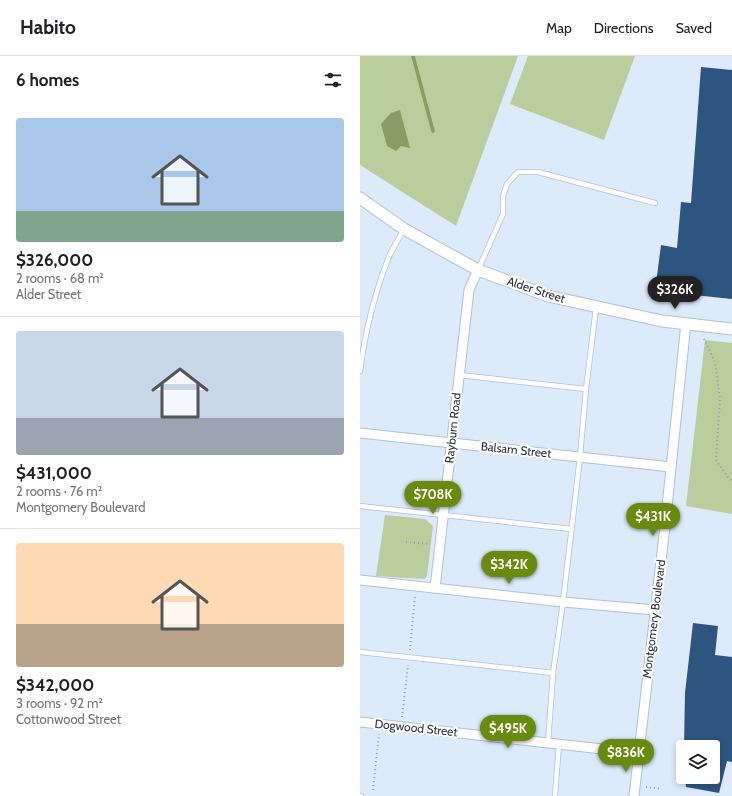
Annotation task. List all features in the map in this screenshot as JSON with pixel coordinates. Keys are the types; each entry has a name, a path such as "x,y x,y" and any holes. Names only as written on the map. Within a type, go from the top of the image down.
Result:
{"street":[{"name":"Alder Street","path":"360,198 404,229 478,270 548,296 662,320 732,329"},
{"name":"Rayburn Road","path":"435,588 469,290 478,270"},
{"name":"Montgomery Boulevard","path":"634,796 686,323"},
{"name":"Balsam Street","path":"360,434 671,467"},
{"path":"360,580 563,602 655,610"},
{"name":"Dogwood Street","path":"360,722 638,753"}],"lane":[{"path":"478,270 503,214 503,196 507,184 518,172 538,172 655,203"},
{"path":"360,371 363,345 375,297 388,259 404,229"},
{"path":"548,743 553,673 580,457 592,328 596,306"},
{"path":"459,375 586,389"},
{"path":"360,506 571,529"},
{"path":"360,652 553,673"},
{"path":"554,796 559,744"}],"path":[{"path":"704,339 714,362 720,399 716,460 729,480 732,481"},
{"path":"406,542 431,544"},
{"path":"410,650 415,593"},
{"path":"402,721 408,664"},
{"path":"373,790 379,733"},
{"path":"646,787 662,789"}],"shaded area":[{"path":"360,56 518,56 456,226 360,165"},
{"path":"528,56 635,56 604,140 510,104"},
{"path":"400,110 410,148 401,146 396,151 387,146 381,124 391,113"},
{"path":"705,340 732,343 732,514 686,506"},
{"path":"385,515 425,519 433,526 427,576 424,579 376,576"}],"building":[{"path":"701,67 732,70 732,299 655,291 661,245 677,248 681,202 691,203"},
{"path":"693,623 718,626 715,655 732,657 732,762 727,761 719,793 686,787 686,784 720,784 720,740 684,740 685,693"}],"waterway":[{"path":"413,56 433,131"}]}
